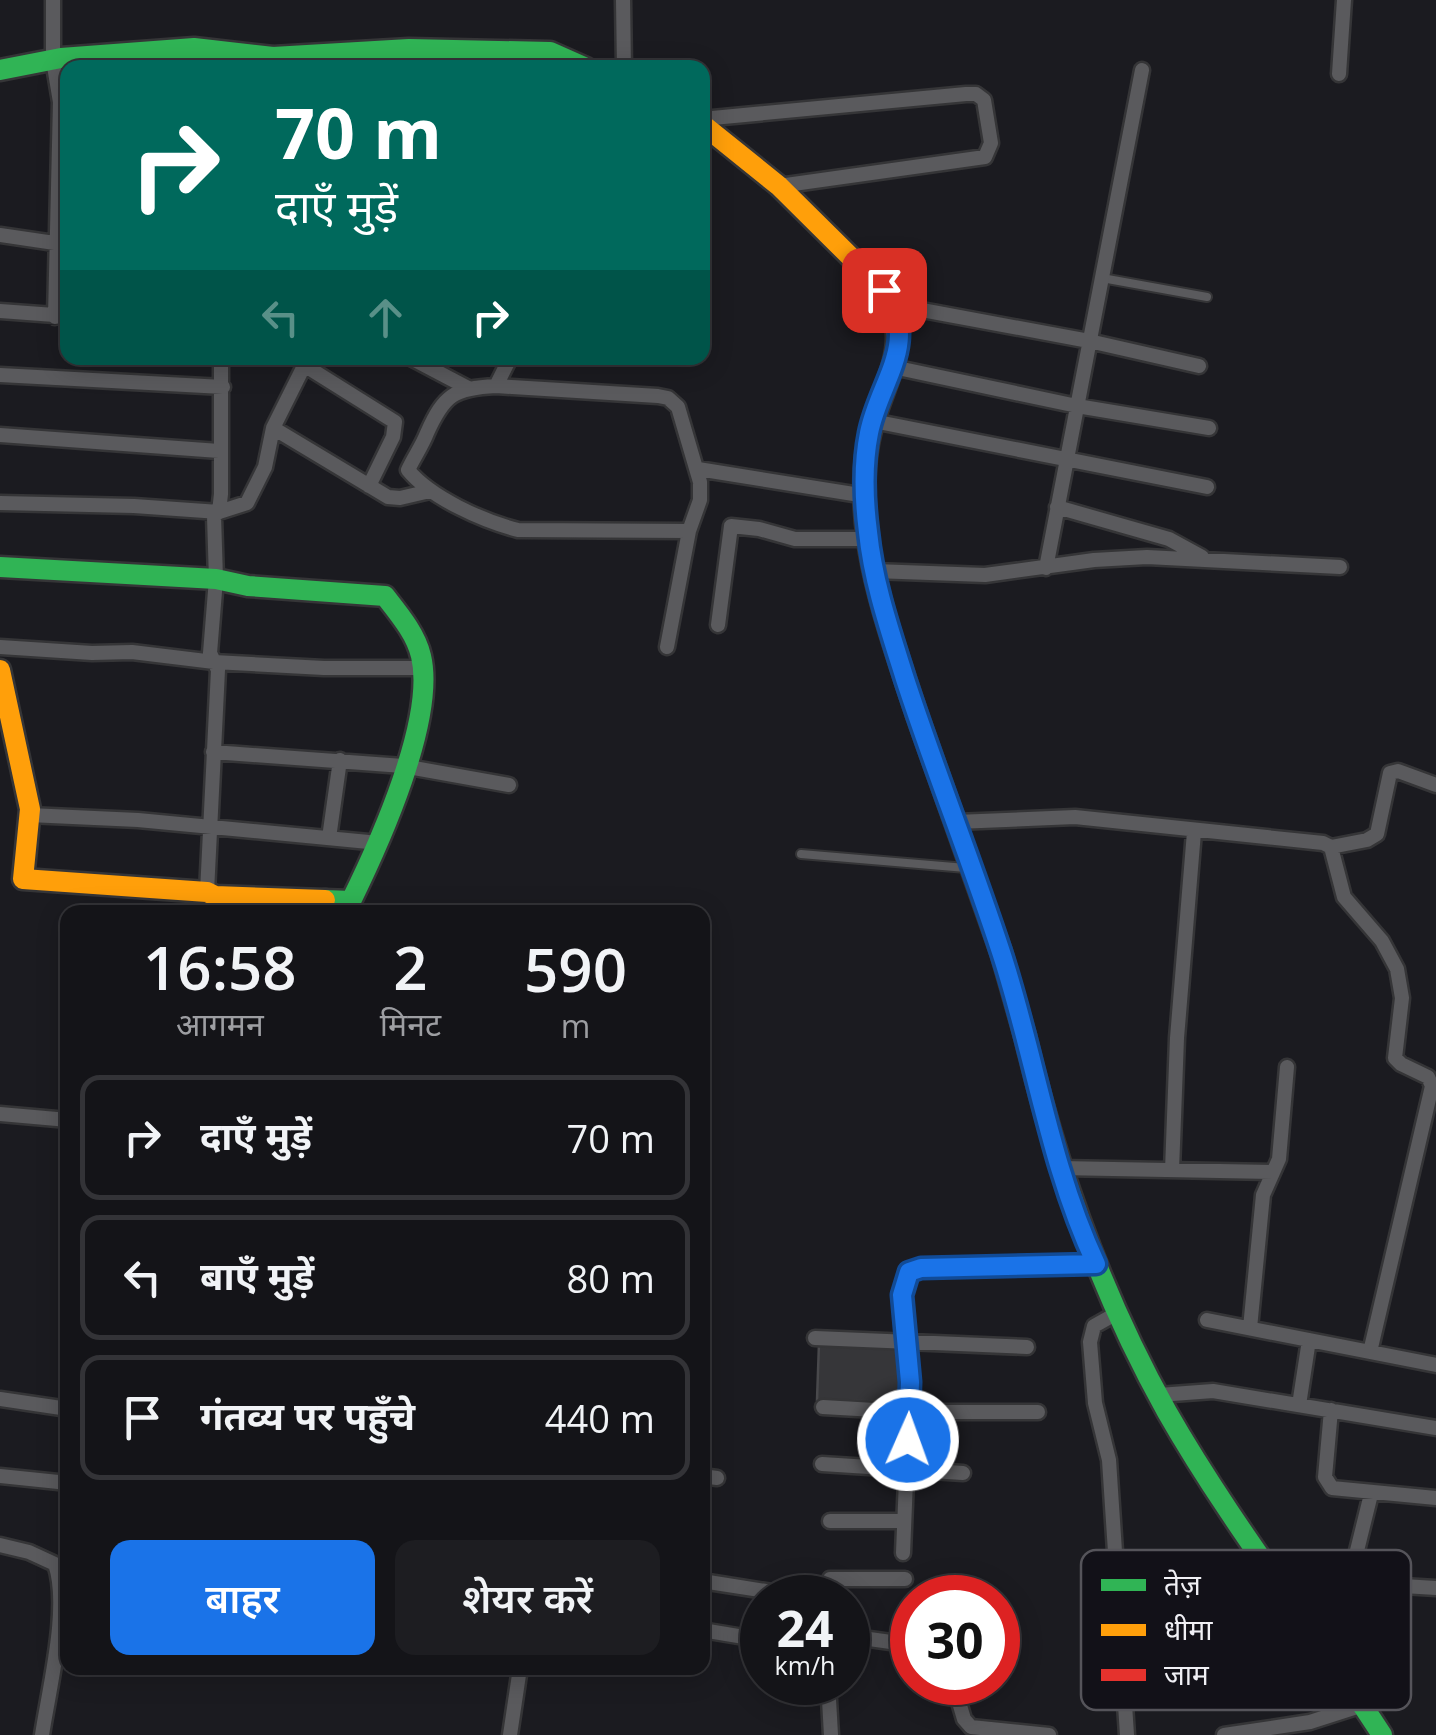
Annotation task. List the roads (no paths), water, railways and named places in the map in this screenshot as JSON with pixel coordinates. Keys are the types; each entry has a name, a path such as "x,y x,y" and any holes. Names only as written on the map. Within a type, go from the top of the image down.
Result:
{"street":[{"path":"53,0 54,60 60,96"},
{"path":"623,0 624,60"},
{"path":"1340,74 1344,0"},
{"path":"0,70 54,60 194,48 273,57 409,50 474,59 550,52 568,60"},
{"path":"1046,568 1142,70"},
{"path":"710,120 966,94 976,94 984,100 991,143 985,157 779,186"},
{"path":"710,128 779,186 884,290 895,306 900,328 893,367 869,432 866,496 874,570 905,678 1027,1034 1036,1086 1060,1168 1096,1264 1159,1395 1256,1550"},
{"path":"0,235 60,244"},
{"path":"895,306 1090,340 1199,366"},
{"path":"0,311 60,316"},
{"path":"219,512 221,365"},
{"path":"207,892 218,670 210,653 216,579 214,516 246,503 254,495 273,428 304,365"},
{"path":"312,365 395,422 392,437 368,486"},
{"path":"424,365 468,388"},
{"path":"496,386 506,365"},
{"path":"893,367 1077,406 1208,428"},
{"path":"0,375 223,388"},
{"path":"667,647 689,531 700,500 698,469 678,408 668,398 496,386 468,388 452,396 432,416 408,470 430,490 496,524 518,530 689,531"},
{"path":"874,421 1208,486"},
{"path":"273,428 394,498 430,490"},
{"path":"0,435 219,450"},
{"path":"698,469 866,496"},
{"path":"0,502 219,512"},
{"path":"1057,507 1170,539 1203,558"},
{"path":"718,625 731,526 795,539 869,539"},
{"path":"874,570 985,576 1121,558 1203,558 1340,567"},
{"path":"0,567 216,579 248,586 385,596 423,660 418,720 379,843 351,901 215,896 207,892 24,878 30,816 0,670"},
{"path":"0,647 132,652 214,662 423,668"},
{"path":"212,752 404,766 509,786"},
{"path":"329,838 340,760"},
{"path":"1331,848 1377,834 1390,774 1398,771 1436,784"},
{"path":"30,816 138,820 379,843"},
{"path":"956,822 1075,817 1323,843 1331,848 1344,897 1382,941 1398,969 1402,998 1395,1058 1428,1077 1432,1086 1370,1352"},
{"path":"1172,1170 1177,1038 1194,832"},
{"path":"1250,1328 1263,1194 1281,1146 1287,1068"},
{"path":"0,1114 60,1119"},
{"path":"1060,1168 1273,1172"},
{"path":"903,1553 909,1412 908,1344 902,1295 909,1272 921,1268 1096,1264"},
{"path":"1115,1550 1109,1460 1095,1403 1090,1342 1094,1326 1119,1312"},
{"path":"1207,1320 1436,1365"},
{"path":"815,1338 1027,1347"},
{"path":"1299,1404 1308,1340"},
{"path":"1159,1395 1214,1391 1436,1428"},
{"path":"0,1399 60,1408"},
{"path":"823,1407 1038,1412"},
{"path":"1331,1410 1325,1477 1328,1484 1371,1494 1436,1498"},
{"path":"822,1464 962,1473"},
{"path":"0,1476 60,1482"},
{"path":"1357,1550 1371,1494"},
{"path":"830,1521 904,1521"},
{"path":"0,1546 29,1552 55,1564 60,1577"},
{"path":"710,1582 740,1587"},
{"path":"1411,1587 1436,1588"},
{"path":"42,1735 60,1609"},
{"path":"710,1631 740,1636"},
{"path":"510,1735 519,1675"},
{"path":"830,1705 832,1735"},
{"path":"960,1705 971,1728 1049,1735"},
{"path":"1124,1710 1126,1735"},
{"path":"1224,1735 1296,1725 1346,1710"},
{"path":"1366,1710 1382,1735"}],"lane":[{"path":"1102,278 1207,297"},
{"path":"801,854 972,868"}]}
